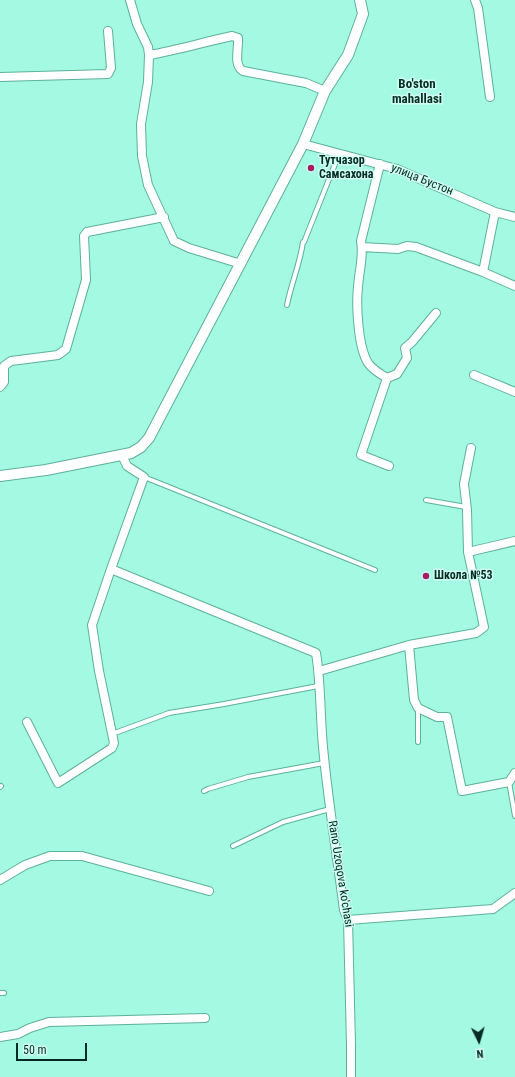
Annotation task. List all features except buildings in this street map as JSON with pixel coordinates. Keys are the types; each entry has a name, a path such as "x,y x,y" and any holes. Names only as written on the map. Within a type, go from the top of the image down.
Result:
{"street":[{"path":"130,0 136,24 148,48 149,54 148,82 141,124 142,156 148,185 174,241 189,248 241,264"},
{"path":"0,476 46,470 131,453 141,447 149,438 303,144 325,91 348,55 363,14 360,0"},
{"path":"475,0 478,8 490,97"},
{"path":"0,76 108,74 111,68 108,31"},
{"path":"149,54 176,50 194,44 232,36 238,38 237,64 239,68 244,71 306,83 325,91"},
{"name":"улица Бустон","path":"303,144 397,169 495,212 515,217"},
{"path":"380,164 361,241 361,270 358,287 357,311 361,343 368,362 377,372 387,378"},
{"path":"483,272 495,212"},
{"path":"0,387 4,382 4,366 7,363 11,361 58,355 66,350 86,280 84,236 87,232 164,218"},
{"path":"362,247 398,249 407,246 416,247 483,272 515,286"},
{"path":"389,466 361,455 387,378 397,374 407,358 405,348 412,342 436,313"},
{"path":"474,375 515,392"},
{"path":"318,671 409,645 476,633 484,627 468,552 464,484 470,448"},
{"path":"27,722 58,783 112,748 114,743 99,671 92,625 144,477 127,466 122,454"},
{"path":"468,552 515,541"},
{"name":"Rano Uzoqova ko'chasi","path":"111,569 316,653 330,808 344,910 348,920 351,1077"},
{"path":"409,645 414,700 418,708 437,717 447,717 462,791 508,782 515,773"},
{"path":"0,880 26,865 50,856 82,856 209,891"},
{"path":"348,920 493,909 515,893"},
{"path":"0,1037 18,1034 30,1028 49,1022 205,1018"}],"lane":[{"path":"287,305 290,289 301,255 303,242 316,215 339,154"},
{"path":"144,477 375,570"},
{"path":"426,500 466,507"},
{"path":"112,734 169,713 318,686"},
{"path":"418,708 418,742"},
{"path":"204,792 208,789 248,777 325,763"},
{"path":"508,782 515,816"},
{"path":"233,846 283,822 330,808"}],"place":[{"name":"Тутчазор Самсахона","path":"311,168"},
{"name":"Школа №53","path":"426,576"}],"district":[{"name":"Bo'ston mahallasi","path":"417,92"}]}
